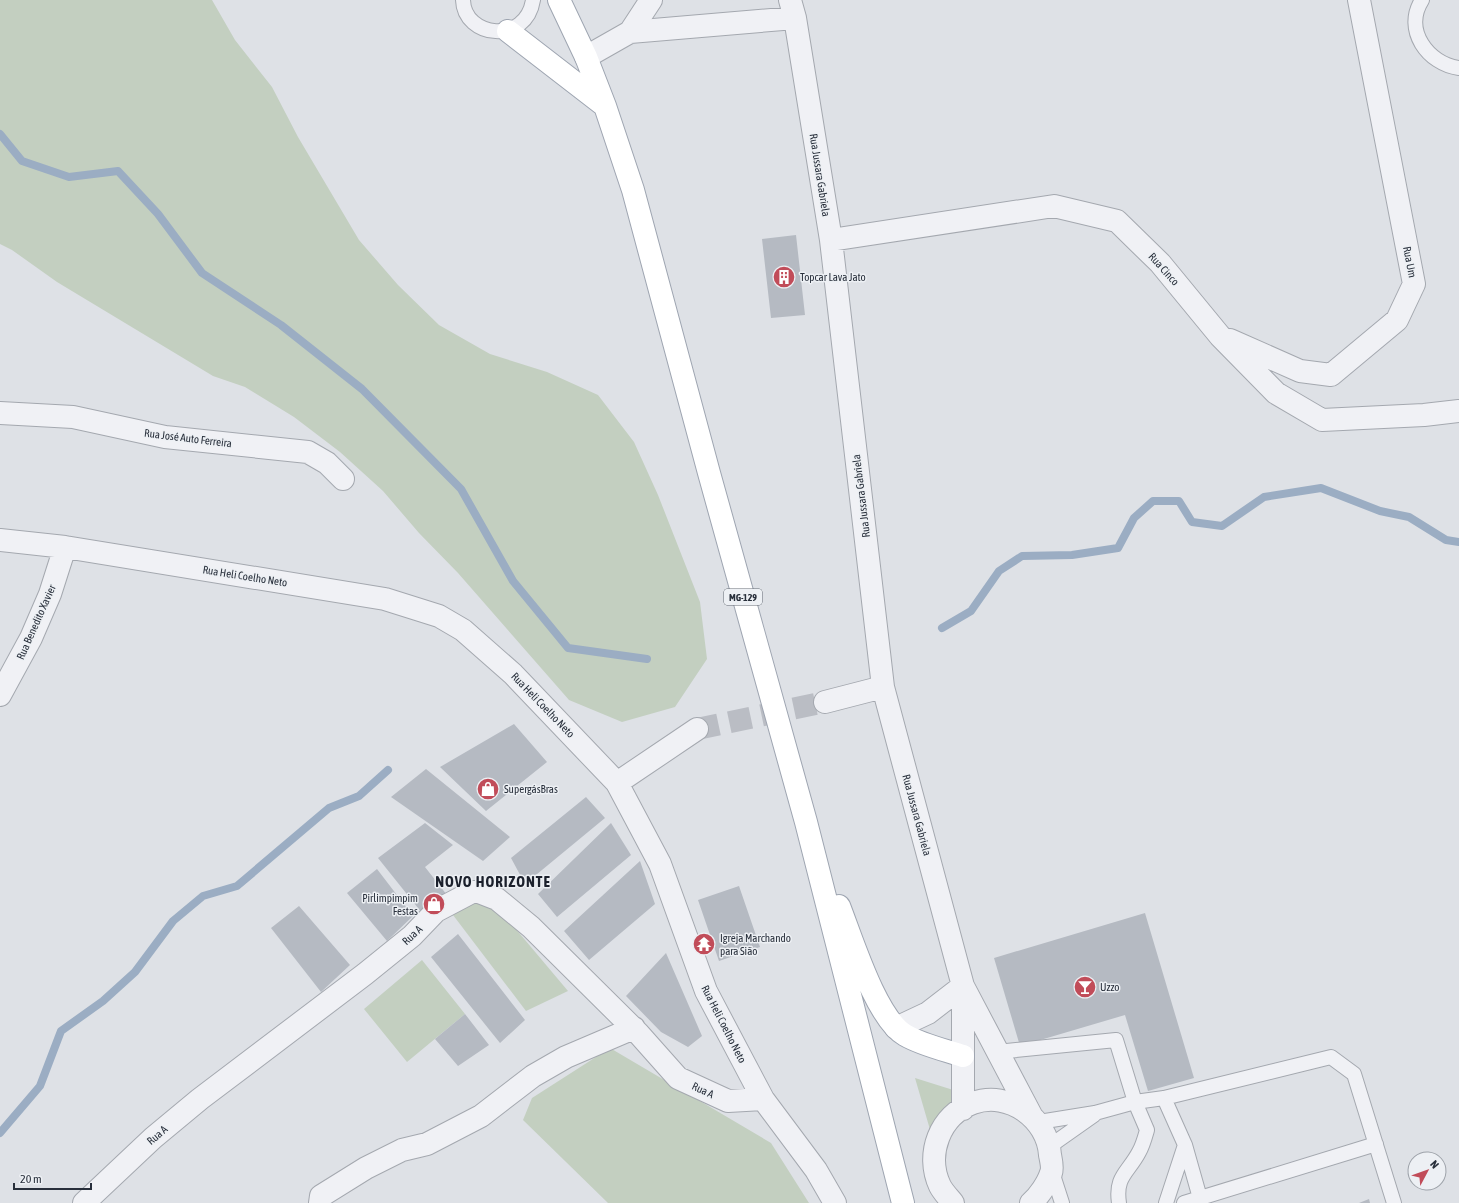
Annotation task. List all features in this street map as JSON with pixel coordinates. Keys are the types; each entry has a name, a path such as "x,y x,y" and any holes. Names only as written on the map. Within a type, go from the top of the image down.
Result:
{"main road":[{"name":"MG-129","path":"559,0 586,57 605,106 633,190 709,473 806,822 903,1198"},
{"path":"508,31 605,106"},
{"path":"806,822 876,998 886,1016 896,1028 906,1036 963,1056"}],"street":[{"path":"630,32 651,0"},
{"name":"Rua Um","path":"1220,336 1300,371 1331,375 1397,320 1414,284 1359,0"},
{"path":"586,57 630,32 792,9"},
{"name":"Rua Jussara Gabriela","path":"792,9 831,240 883,687 963,986 997,1052 1050,1146"},
{"name":"Rua Cinco","path":"831,240 1054,206 1117,221 1160,264 1220,336 1276,393 1322,420 1424,415 1459,411"},
{"name":"Rua José Auto Ferreira","path":"0,413 73,417 165,437 308,452 327,463 343,479"},
{"name":"Rua Heli Coelho Neto","path":"0,540 65,548 385,599 439,616 463,630 513,674 617,783 660,864 706,991 763,1099 816,1170 835,1203"},
{"name":"Rua Benedito Xavier","path":"0,694 31,638 47,601 65,548"},
{"path":"825,702 883,687"},
{"path":"617,783 697,729"},
{"name":"Rua A","path":"84,1203 153,1138 200,1099 348,988 412,936 436,911 466,894 479,892 490,895 505,905 530,927 634,1028 678,1078 728,1101 763,1099"},
{"path":"896,1028 928,1013 963,986"},
{"name":"Rua Jussara Gabriela","path":"963,986 963,1109"},
{"path":"320,1203 321,1196 366,1168 402,1150 427,1144 481,1116 533,1076 566,1057 634,1028"},
{"path":"953,1203 941,1186 934,1167 935,1147 942,1128 956,1113 974,1103 994,1100 1014,1104 1035,1119"},
{"path":"1031,1203 1037,1198 1052,1172 1050,1146"}],"lane":[{"path":"463,0 468,15 476,24 485,29 496,32 508,31 518,26 526,18 531,8 532,0"},
{"path":"1422,0 1416,19 1417,34 1424,49 1435,60 1449,67 1459,68"},
{"path":"997,1052 1116,1040 1135,1102 1147,1130 1140,1151 1124,1174 1117,1190 1119,1203"},
{"path":"1035,1119 1096,1113 1135,1102 1164,1098 1331,1057 1354,1074 1394,1203"},
{"path":"1164,1098 1185,1144 1200,1198"},
{"path":"1050,1146 1096,1113"},
{"path":"1166,1203 1185,1144"},
{"path":"1184,1203 1376,1144"},
{"path":"1052,1172 1062,1203"}],"green space":[{"path":"0,0 212,0 235,40 272,87 298,137 359,240 398,285 439,325 490,354 547,372 598,395 634,442 658,495 700,602 707,659 675,707 622,722 569,700 458,573 419,533 383,491 340,452 294,417 245,387 213,376 57,282 12,250 0,244"},
{"path":"476,902 499,909 568,991 526,1011 453,915"},
{"path":"422,960 465,1014 407,1062 364,1009"},
{"path":"610,1048 771,1143 809,1203 608,1203 523,1120 532,1098"},
{"path":"915,1078 966,1094 931,1133"}],"building":[{"name":"Topcar Lava Jato","path":"796,235 805,315 771,318 762,239"},
{"name":"SupergásBras","path":"514,724 547,762 486,811 440,767"},
{"path":"426,769 510,837 483,861 391,797"},
{"path":"586,797 605,818 525,884 511,858"},
{"path":"425,823 453,845 425,867 447,895 422,913 378,858"},
{"path":"611,823 631,855 557,917 538,894"},
{"path":"640,861 655,904 589,960 564,931"},
{"path":"377,869 413,916 387,941 347,893"},
{"path":"739,886 760,947 719,961 698,900"},
{"path":"299,906 350,965 321,992 271,928"},
{"name":"Uzzo","path":"1145,913 1194,1078 1148,1091 1125,1015 1020,1046 994,958"},
{"path":"458,934 525,1020 500,1043 431,957"},
{"path":"666,953 702,1036 688,1047 661,1032 626,996"},
{"path":"465,1014 489,1045 458,1066 435,1039"},
{"path":"1369,1199 1370,1203 1359,1203"}],"waterway":[{"path":"0,134 22,161 69,177 118,171 158,214 202,273 281,325 362,389 461,489 513,581 568,648 647,659"},
{"path":"942,628 971,611 999,571 1022,556 1072,555 1118,548 1134,518 1153,501 1179,501 1192,522 1222,526 1264,497 1321,488 1380,511 1409,517 1446,540 1459,542"},
{"path":"0,1133 40,1086 61,1031 103,1001 135,972 173,921 203,896 237,886 329,808 359,796 388,770"}],"tunnel":[{"path":"697,729 825,702"}],"place":[{"name":"Topcar Lava Jato","path":"784,277"},
{"name":"SupergásBras","path":"488,789"},
{"name":"Pirlimpimpim Festas","path":"434,904"},
{"name":"Igreja Marchando para Sião","path":"704,944"},
{"name":"Uzzo","path":"1085,987"}],"district":[{"name":"NOVO HORIZONTE","path":"493,882"}]}
